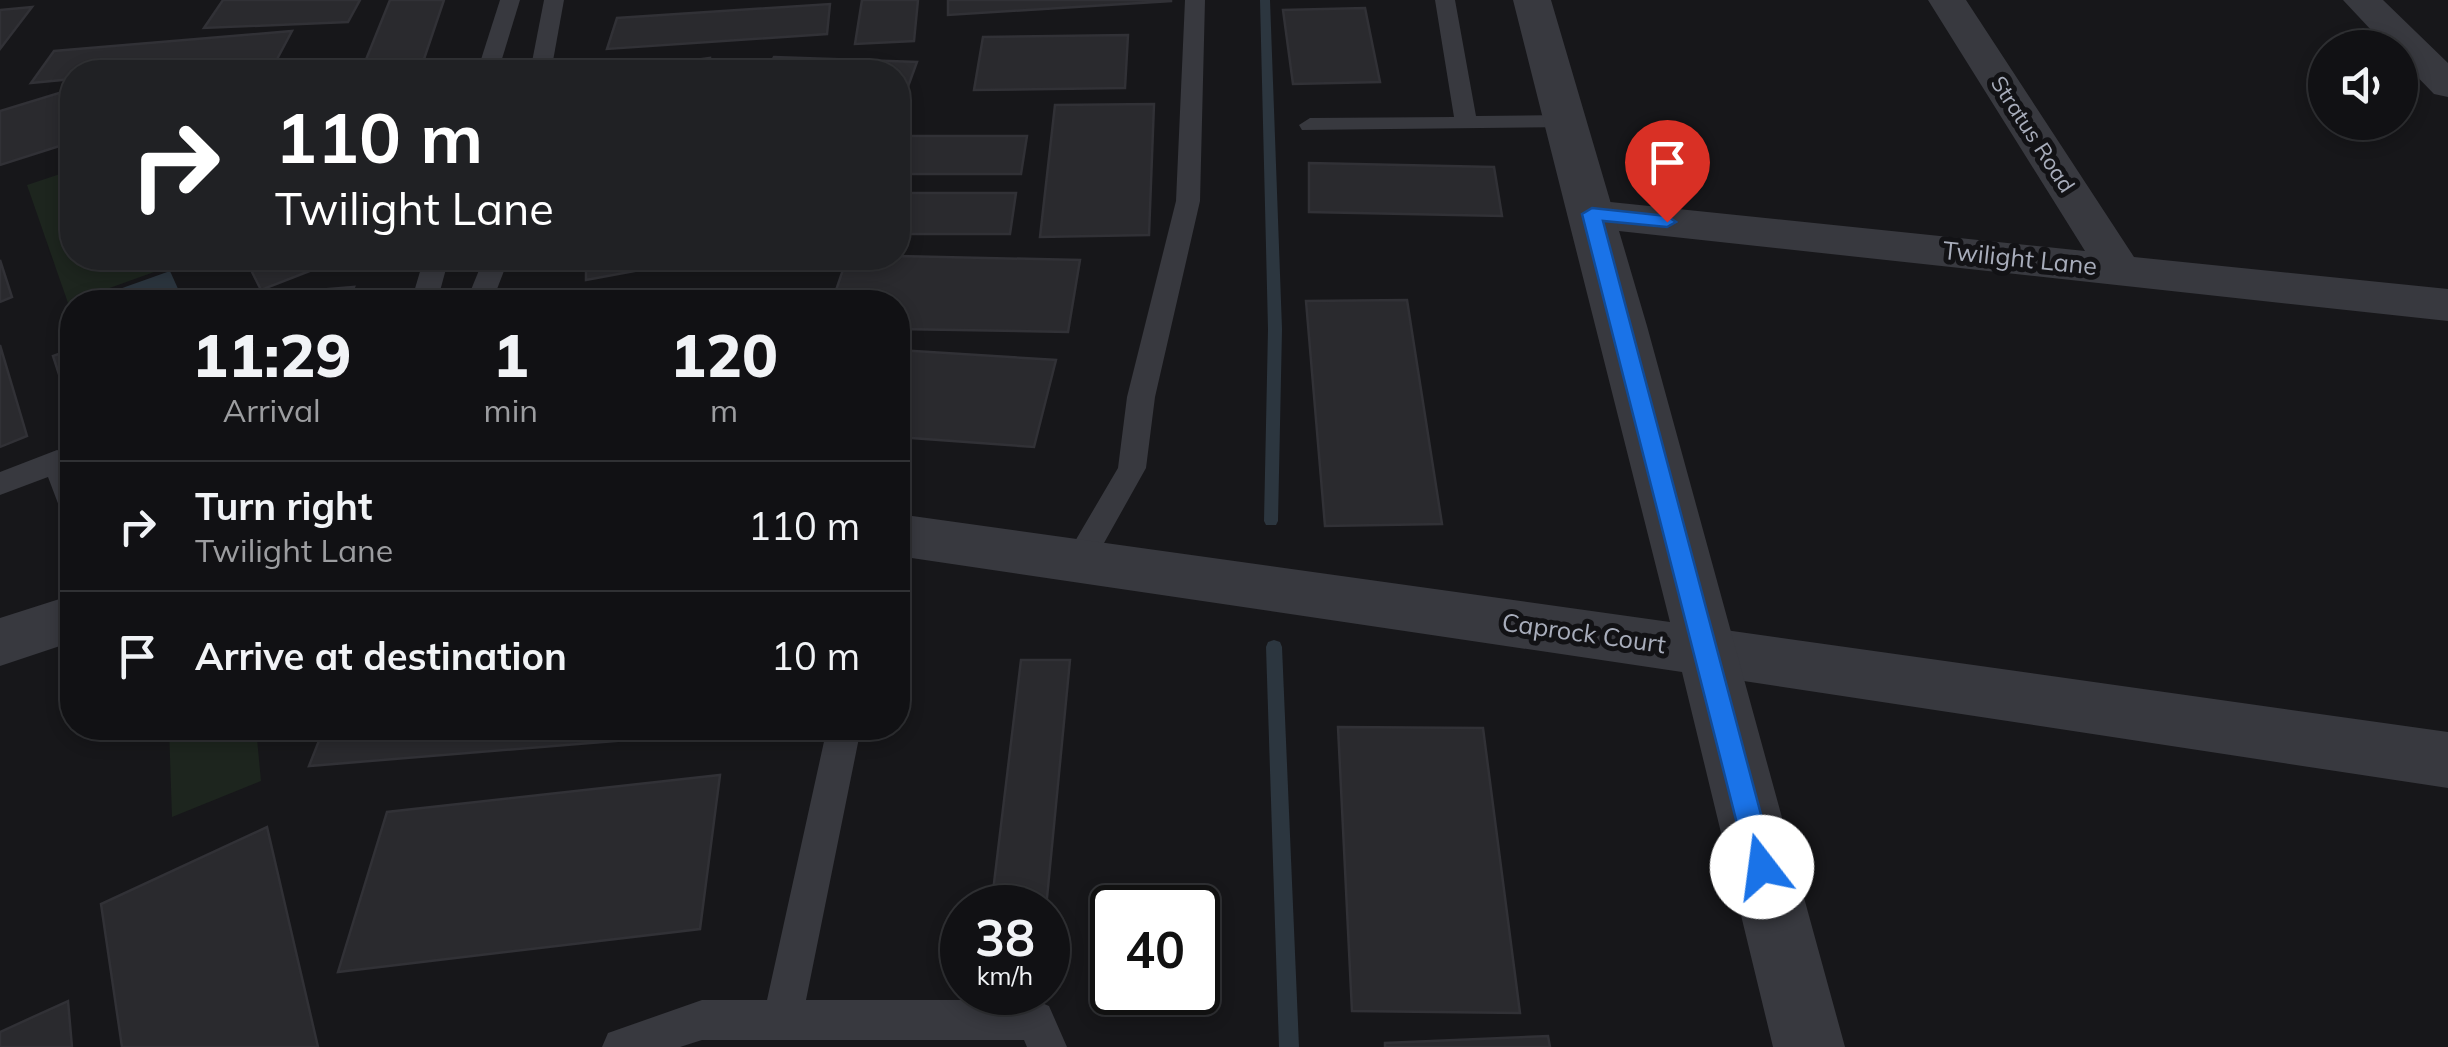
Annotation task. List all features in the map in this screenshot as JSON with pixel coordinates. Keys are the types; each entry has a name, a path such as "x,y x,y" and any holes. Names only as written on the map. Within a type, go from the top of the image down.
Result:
{"street":[{"path":"1532,0 1592,214 1809,1047"},
{"name":"Stratus Road","path":"1947,0 2119,269"},
{"path":"2362,0 2448,85"},
{"name":"Twilight Lane","path":"1592,214 2448,305"},
{"name":"Caprock Court","path":"910,537 2448,760"},
{"path":"0,642 60,622"}],"lane":[{"path":"491,60 510,0"},
{"path":"542,60 554,0"},
{"path":"1079,560 1132,468 1142,397 1188,201 1194,0"},
{"path":"1444,0 1466,123"},
{"path":"1310,125 1566,122"},
{"path":"0,484 57,461 60,470"},
{"path":"782,1020 841,740"},
{"path":"622,1047 702,1020 1035,1020 1048,1047"}],"shaded area":[{"path":"60,174 60,270 160,270 104,290 63,290 27,185"},
{"path":"170,271 179,290 117,290"},
{"path":"169,740 257,740 261,781 172,817"}],"building":[{"path":"223,0 360,0 348,22 204,28"},
{"path":"390,0 444,0 424,60 366,60"},
{"path":"862,0 918,0 914,41 855,44"},
{"path":"948,0 1171,0 1171,1 948,15"},
{"path":"830,4 827,34 607,49 617,18"},
{"path":"32,7 0,49 0,10"},
{"path":"1365,8 1380,82 1293,84 1283,10"},
{"path":"292,31 277,60 60,60 60,80 31,83 54,51"},
{"path":"1128,35 1125,88 974,90 983,37"},
{"path":"774,57 860,60 772,60"},
{"path":"910,62 917,62 910,81"},
{"path":"59,93 60,146 0,165 0,111"},
{"path":"1154,104 1149,235 1040,237 1055,105"},
{"path":"910,136 1027,136 1021,174 910,174"},
{"path":"1309,163 1494,167 1502,216 1309,212"},
{"path":"910,193 1016,193 1010,234 910,234"},
{"path":"910,256 1080,260 1068,332 910,329 910,290 836,290 843,270 910,270"},
{"path":"0,260 12,297 0,302"},
{"path":"251,270 312,270 261,290"},
{"path":"586,270 640,270 586,280"},
{"path":"1407,300 1442,524 1325,526 1306,301"},
{"path":"0,345 27,436 0,447"},
{"path":"910,351 1056,360 1034,447 910,438"},
{"path":"60,353 60,377 53,356"},
{"path":"1021,660 1070,660 1048,885 994,885"},
{"path":"1338,727 1483,728 1520,1013 1352,1011"},
{"path":"319,740 627,740 309,766"},
{"path":"720,775 700,929 338,972 387,812"},
{"path":"267,827 318,1047 122,1047 101,904"},
{"path":"68,1001 72,1047 0,1047 0,1032"},
{"path":"1548,1036 1550,1047 1385,1047 1385,1043"}],"waterway":[{"path":"1265,0 1275,329 1271,521"},
{"path":"1274,647 1289,1047"}],"route":[{"path":"1667,222 1592,214 1762,867"}]}
